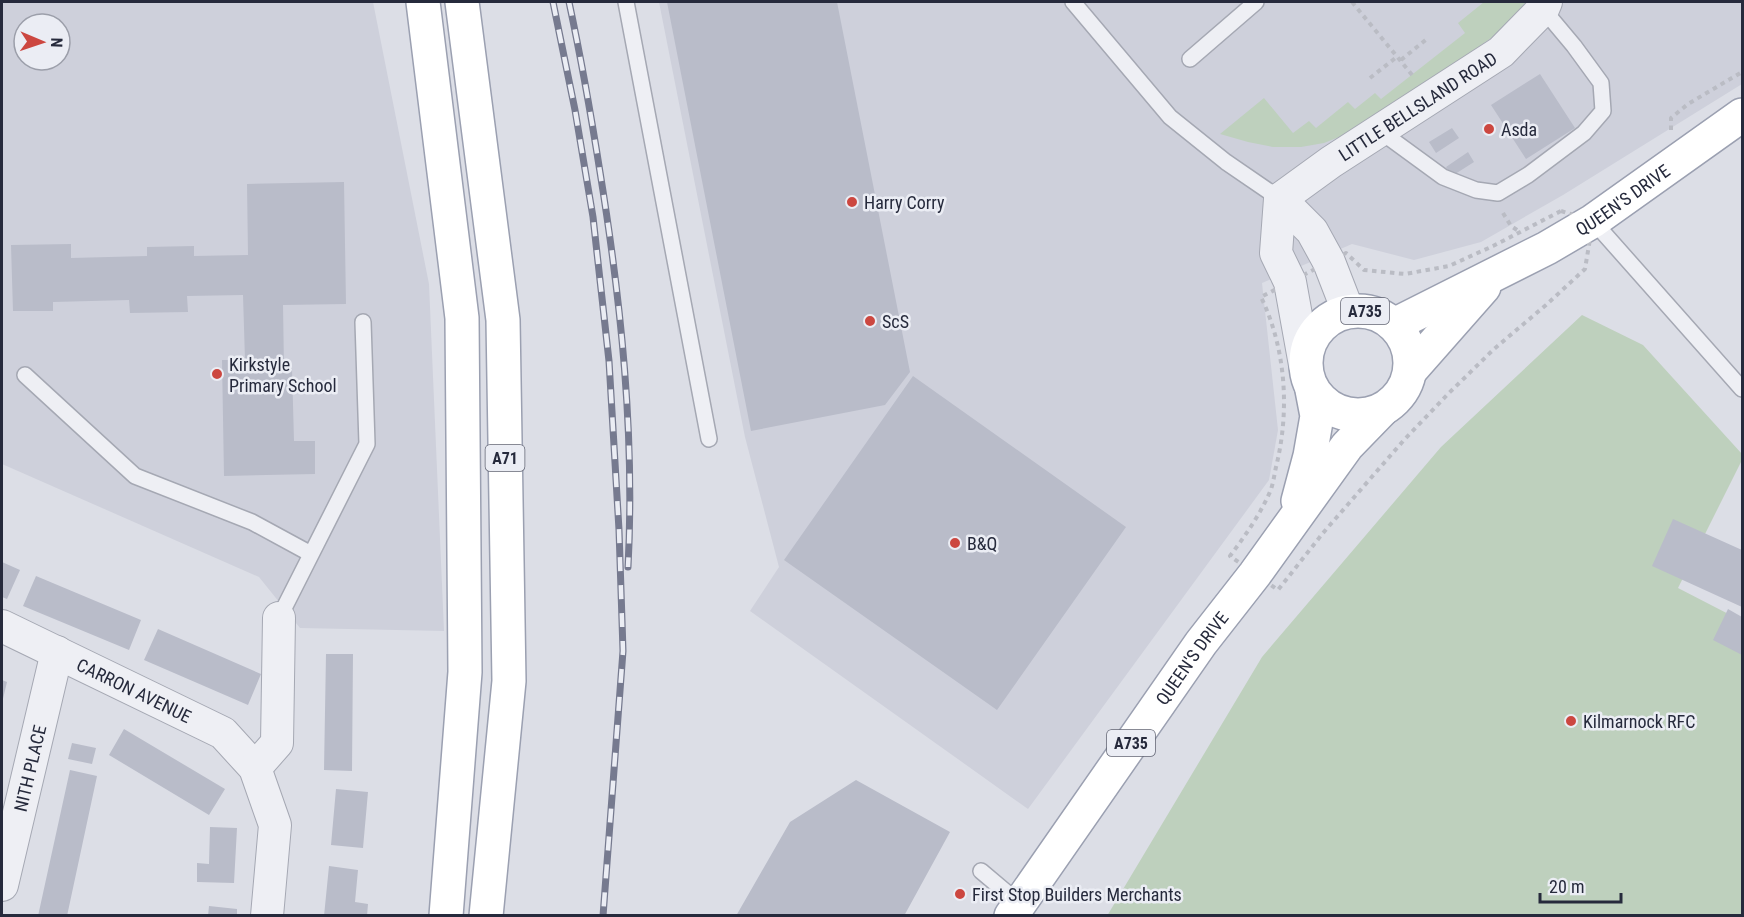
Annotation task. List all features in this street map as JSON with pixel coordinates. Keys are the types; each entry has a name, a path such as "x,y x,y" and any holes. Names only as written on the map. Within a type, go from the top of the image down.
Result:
{"main road":[{"name":"A71","path":"423,2 462,318 465,672 446,915"},
{"name":"A71","path":"462,2 503,320 509,681 486,915"},
{"name":"QUEEN'S DRIVE","path":"1394,325 1547,248 1593,221 1743,115"},
{"name":"QUEEN'S DRIVE","path":"1410,370 1496,274"},
{"name":"A735","path":"1309,378 1306,350 1312,336 1322,324 1348,311 1365,311 1381,315 1405,338 1410,354 1410,370 1405,387 1395,400 1382,410"},
{"name":"QUEEN'S DRIVE","path":"1293,520 1310,456 1317,416 1309,378"},
{"path":"1309,378 1323,402 1336,411 1351,416 1366,415 1382,410"},
{"name":"QUEEN'S DRIVE","path":"1015,909 1201,643 1255,574 1347,446 1382,410"}],"street":[{"name":"LITTLE BELLSLAND ROAD","path":"1280,199 1332,162 1501,52 1545,5"},
{"path":"1280,199 1312,231 1329,262 1348,311"},
{"path":"1280,199 1276,253 1290,282 1309,378"},
{"path":"255,768 277,743 279,618"},
{"name":"CARRON AVENUE","path":"2,626 224,733 255,768 275,825 267,915"},
{"name":"NITH PLACE","path":"2,885 57,652"}],"lane":[{"path":"626,2 709,439"},
{"path":"1073,2 1170,117 1226,162 1280,199"},
{"path":"1190,59 1257,2"},
{"path":"1380,131 1443,177 1476,190 1497,193 1528,175 1584,133 1602,111 1601,83 1545,5"},
{"path":"1593,221 1743,389"},
{"path":"279,618 367,444 363,322"},
{"path":"25,375 135,476 252,522 311,554"},
{"path":"981,871 1015,909"}],"path":[{"path":"1352,2 1431,98"},
{"path":"1370,78 1428,38"},
{"path":"1502,211 1511,226"},
{"path":"1255,574 1278,590 1323,533 1404,440 1494,349 1585,269 1593,221"}],"shaded area":[{"name":"Kirkstyle Primary School","path":"2,2 373,2 429,284 444,631 300,628 259,577 2,464"},
{"path":"659,2 1742,2 1742,84 1563,195 1481,242 1414,260 1352,244 1262,283 1278,430 1269,480 1028,809 750,611 779,567 745,437"}],"green space":[{"path":"1484,2 1526,2 1501,31 1415,92 1354,131 1324,143 1301,147 1273,147 1220,134 1264,98 1293,133 1309,121 1316,128 1348,102 1355,109 1375,93 1381,99 1465,33 1458,23"},
{"path":"1582,315 1643,345 1742,454 1742,460 1678,588 1742,621 1742,915 1107,916 1262,657 1441,447"}],"building":[{"path":"667,2 837,2 910,372 885,405 751,431"},
{"path":"1540,74 1575,128 1526,159 1491,105"},
{"path":"1452,128 1459,138 1436,153 1429,142"},
{"path":"1468,152 1474,162 1452,176 1446,167"},
{"path":"344,182 346,304 283,305 284,368 292,368 294,441 315,441 315,474 224,476 222,360 245,360 243,295 187,296 188,312 130,313 129,300 53,302 53,311 13,311 11,245 71,244 71,258 147,256 147,247 194,246 194,256 248,255 247,184"},
{"name":"B&Q","path":"913,376 1126,527 997,710 784,560"},
{"path":"1673,519 1742,550 1742,607 1652,566"},
{"path":"2,562 20,570 7,599 2,597"},
{"path":"36,576 141,620 129,650 23,606"},
{"path":"1728,609 1742,617 1742,655 1713,640"},
{"path":"158,629 261,674 248,705 144,660"},
{"path":"326,654 353,654 352,771 324,770"},
{"path":"2,680 7,682 2,703"},
{"path":"124,729 225,789 209,815 109,755"},
{"path":"72,743 96,748 92,764 68,759"},
{"path":"70,770 97,776 67,916 38,916"},
{"path":"856,780 950,832 904,916 736,916 790,822"},
{"path":"336,789 368,792 363,848 331,845"},
{"path":"210,827 237,828 234,883 197,882 197,863 209,864"},
{"path":"329,866 358,870 355,902 368,904 367,916 324,916"},
{"path":"209,906 237,909 237,916 208,916"}],"railway":[{"path":"553,2 575,110 593,217 609,361 619,530 623,651 603,916"},
{"path":"569,2 597,151 620,319 630,468 628,567"}],"place":[{"name":"Asda","path":"1489,129"},
{"name":"Harry Corry","path":"852,202"},
{"name":"ScS","path":"870,321"},
{"name":"Kirkstyle Primary School","path":"217,374"},
{"name":"B&Q","path":"955,543"},
{"name":"Kilmarnock RFC","path":"1571,721"},
{"name":"First Stop Builders Merchants","path":"960,894"}]}
